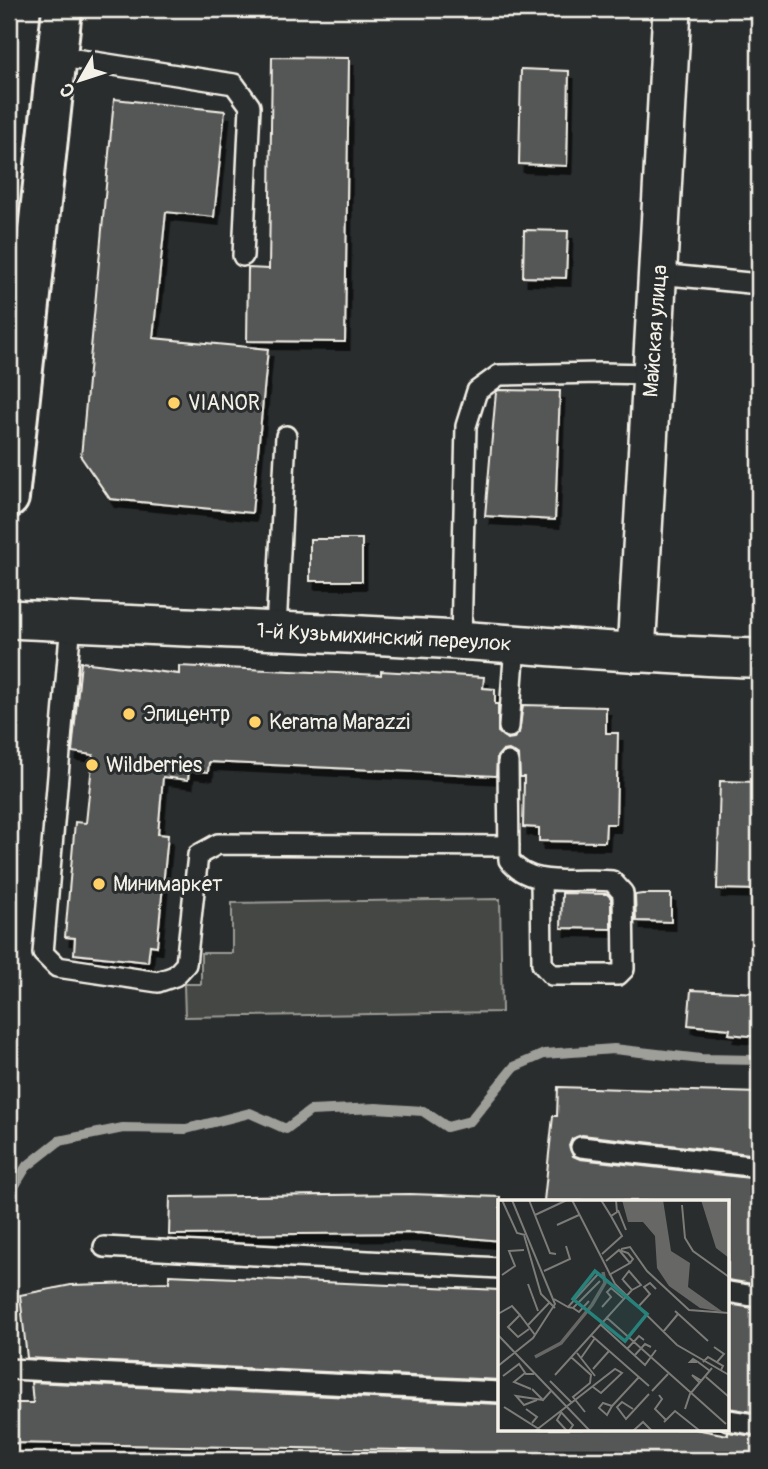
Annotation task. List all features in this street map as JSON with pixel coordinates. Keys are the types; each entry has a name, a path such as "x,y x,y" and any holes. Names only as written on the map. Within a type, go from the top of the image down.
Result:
{"main road":[{"path":"9,498 22,250 57,56 62,9"}],"street":[{"name":"Майская улица","path":"636,653 672,9"},
{"name":"1-й Кузьмихинский переулок","path":"9,619 276,629 667,656 759,658"}],"lane":[{"path":"57,56 234,84 250,106 243,256"},
{"path":"659,274 759,284"},
{"path":"461,640 466,426 477,391 499,375 651,374"},
{"path":"276,629 286,436"},
{"path":"71,622 43,953 57,967 158,982 175,976 186,964 198,855 218,844 509,846"},
{"path":"509,727 515,644"},
{"path":"508,762 509,860 518,872 541,879 612,881 623,893 624,969 618,975 552,975 542,964 541,879"},
{"path":"581,1147 759,1167"},
{"path":"104,1247 498,1268"},
{"path":"730,1292 759,1297"},
{"path":"9,1369 498,1392"},
{"path":"730,1420 759,1424"}],"shaded area":[{"path":"500,899 502,1012 185,1017 184,984 201,984 201,953 232,953 232,903"}],"building":[{"path":"272,57 349,58 345,342 247,341 248,268 269,269"},
{"path":"521,69 569,71 567,166 519,164"},
{"path":"114,99 225,111 214,217 166,212 153,338 268,349 252,513 110,499 81,457"},
{"path":"524,230 568,231 566,278 523,277"},
{"path":"560,391 555,520 485,516 496,392"},
{"path":"310,539 362,539 362,581 310,581"},
{"path":"81,662 179,674 179,666 381,675 381,671 484,677 483,688 495,689 498,732 507,739 514,738 519,733 523,705 606,707 606,733 618,733 616,824 606,824 605,842 539,841 539,828 523,827 524,777 520,777 519,756 509,750 502,751 497,757 496,776 209,762 208,772 189,770 188,780 163,777 158,834 168,835 157,946 150,945 148,962 74,954 75,938 65,937 75,822 86,823 93,755 72,752"},
{"path":"720,781 759,782 759,890 717,889"},
{"path":"562,893 607,894 611,898 611,929 561,928"},
{"path":"671,894 671,922 636,921 635,895"},
{"path":"691,990 759,993 759,1037 729,1034 730,1029 688,1025"},
{"path":"558,1087 759,1093 759,1155 582,1135 572,1139 569,1146 573,1156 580,1159 759,1179 759,1285 730,1280 730,1200 544,1200 553,1116 557,1116"},
{"path":"410,1194 500,1197 498,1241 418,1233 169,1235 170,1197"},
{"path":"169,1275 498,1290 498,1380 27,1358 20,1295 71,1285 169,1282"},
{"path":"730,1304 759,1309 759,1413 730,1408"},
{"path":"31,1382 498,1404 498,1430 700,1430 728,1435 728,1432 759,1437 759,1460 514,1460 458,1451 9,1443 9,1403 33,1403"}],"waterway":[{"path":"9,1195 26,1167 59,1141 123,1128 186,1129 250,1113 286,1129 310,1111 376,1108 423,1111 447,1127 470,1121 514,1067 544,1054 614,1049 701,1059 759,1060"}],"place":[{"name":"VIANOR","path":"174,403"},
{"name":"Эпицентр","path":"129,714"},
{"name":"Kerama Marazzi","path":"255,722"},
{"name":"Wildberries","path":"92,765"},
{"name":"Минимаркет","path":"99,884"}]}
